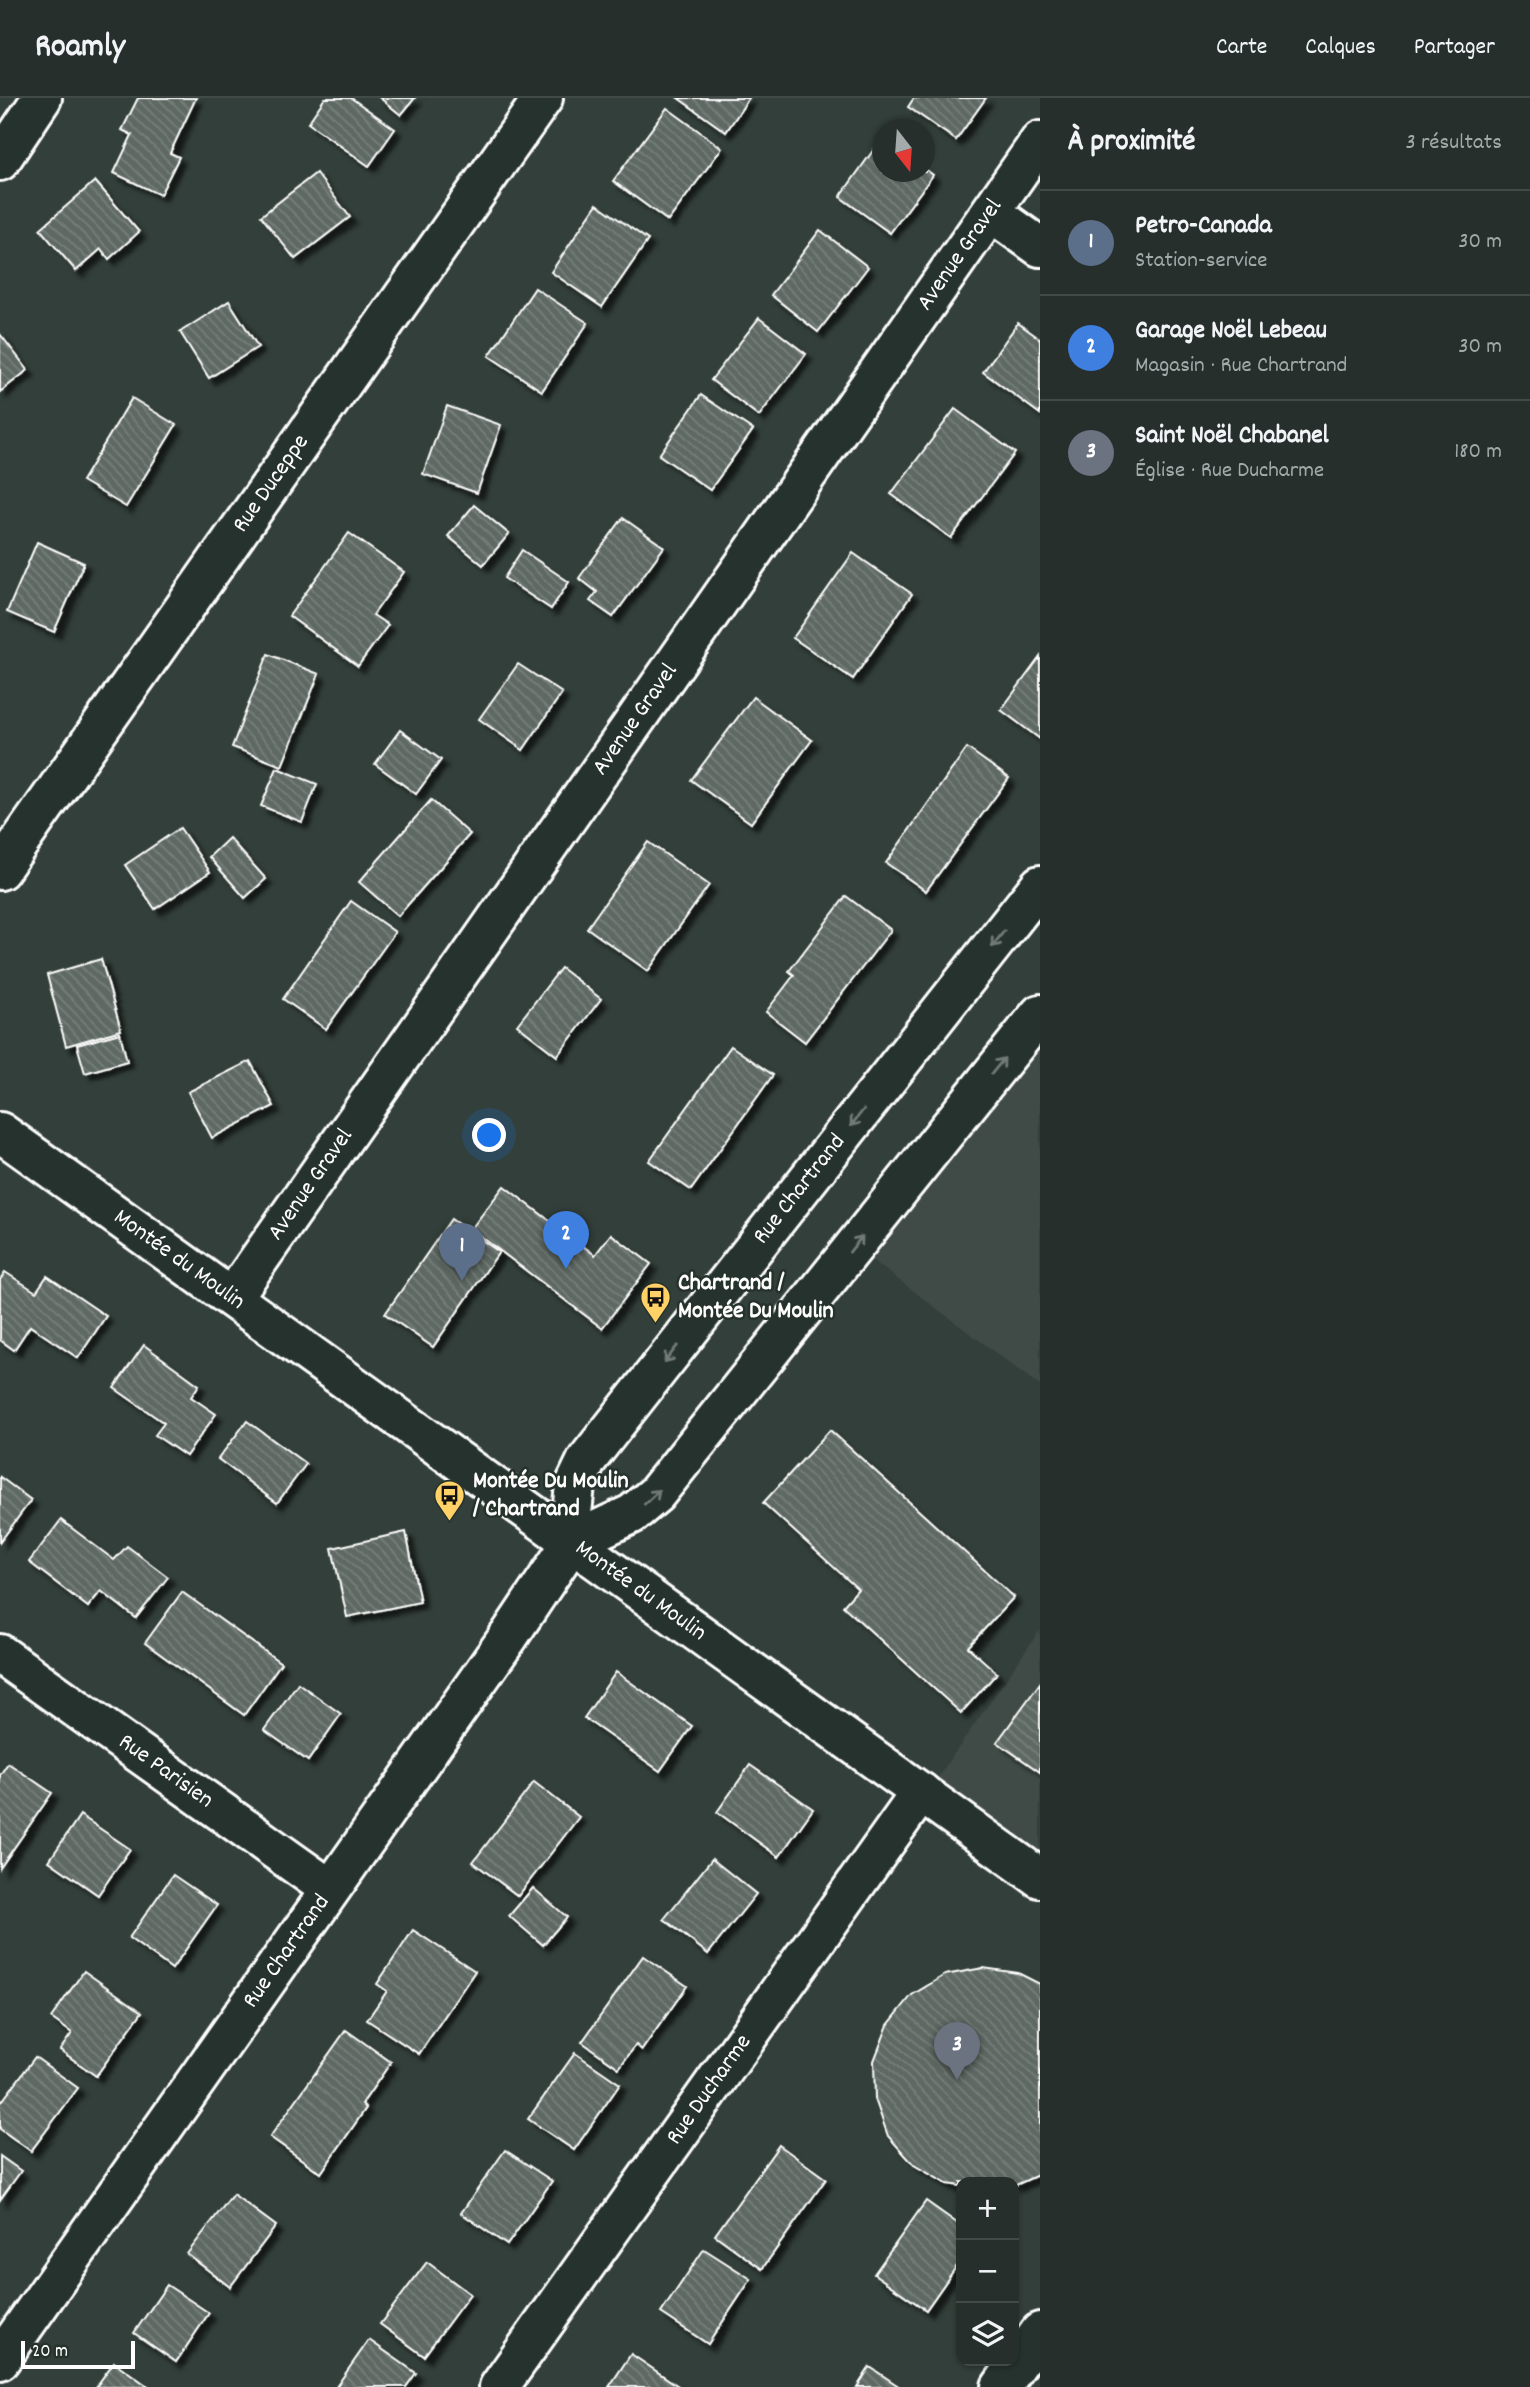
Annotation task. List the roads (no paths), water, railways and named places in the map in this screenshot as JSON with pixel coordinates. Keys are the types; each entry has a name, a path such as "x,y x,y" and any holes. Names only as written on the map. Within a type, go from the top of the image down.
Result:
{"street":[{"path":"0,161 42,98"},
{"name":"Rue Duceppe","path":"0,870 543,98"},
{"name":"Avenue Gravel","path":"232,1298 1040,141"},
{"path":"990,212 1040,247"},
{"name":"Rue Chartrand","path":"0,2360 509,1636 572,1542 575,1485 587,1460 1040,885"},
{"path":"572,1542 632,1514 656,1494 1040,1014"},
{"name":"Montée du Moulin","path":"0,1132 1040,1878"},
{"name":"Rue Parisien","path":"0,1654 330,1889"},
{"name":"Rue Ducharme","path":"499,2387 921,1792"},
{"path":"1001,2387 1040,2332"}],"place":[{"name":"Garage Noël Lebeau","path":"566,1269"},
{"name":"Petro-Canada","path":"462,1281"},
{"name":"Chartrand / Montée Du Moulin","path":"655,1325"},
{"name":"Montée Du Moulin / Chartrand","path":"450,1523"},
{"name":"Saint Noël Chabanel","path":"957,2080"}]}
